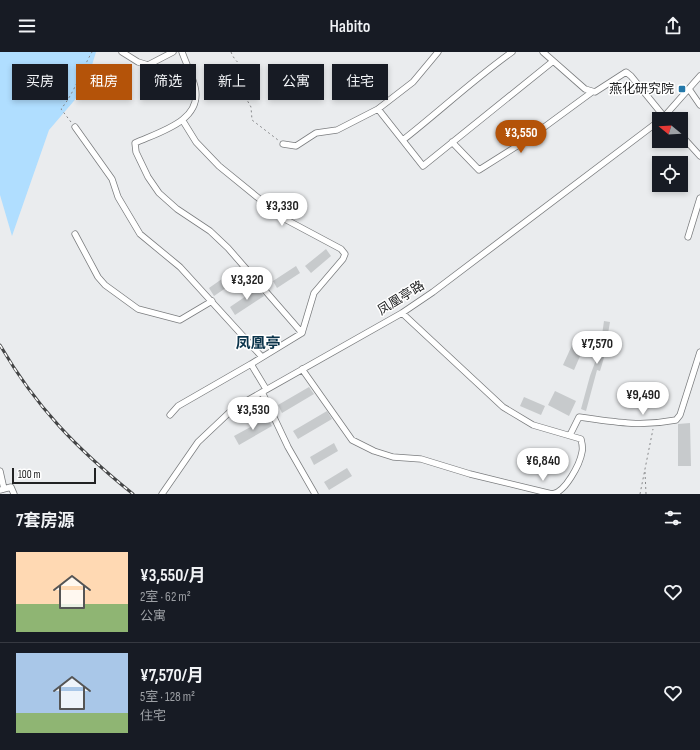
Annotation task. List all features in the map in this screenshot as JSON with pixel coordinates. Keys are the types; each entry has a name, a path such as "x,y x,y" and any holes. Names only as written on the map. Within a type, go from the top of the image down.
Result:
{"street":[{"path":"122,52 138,62 148,65 173,52"},
{"path":"182,52 195,93 189,114 183,121 135,143 136,152 148,177 159,193 177,209 210,231 228,248 302,333"},
{"path":"283,144 296,146 316,133 337,130 378,109 413,82 438,52"},
{"path":"403,140 447,105 488,69 512,52"},
{"path":"543,52 552,62 584,89 592,92"},
{"path":"378,109 423,166 552,62"},
{"path":"452,142 479,170 528,139 592,92 614,82 626,72 631,76 659,112"},
{"path":"669,112 700,76"},
{"path":"689,89 700,105"},
{"path":"170,415 178,406 302,333 314,293 343,260 345,254 341,249 281,217 219,166 200,147 183,121"},
{"name":"凤凰亭路","path":"162,494 198,442 234,408 402,313 433,292 652,126"},
{"path":"75,127 112,179 118,197 140,234 180,267 262,357"},
{"path":"688,143 700,156"},
{"path":"688,237 700,198"},
{"path":"75,234 98,277 105,285 138,309 180,320 212,301"},
{"path":"302,369 352,440 374,451 393,457 421,459 485,478 556,493 572,475 583,450 581,439 570,434 533,425 503,407 402,313"},
{"path":"570,434 579,417 632,424 654,424 676,420 680,415 700,352"},
{"path":"251,364 264,390 288,447 315,494"},
{"path":"0,472 2,489 12,486 14,494"}],"path":[{"path":"75,127 61,108 74,92 79,76 92,52"},
{"path":"230,52 234,60 245,70 250,90 247,100 251,107 252,120 283,144"},
{"path":"640,494 654,424"},
{"path":"645,469 646,494"}],"shaded area":[{"path":"0,52 96,52 92,64 76,64 76,98 49,130 12,236 0,195"}],"building":[{"path":"326,249 331,256 311,273 305,266"},
{"path":"296,266 300,273 277,288 273,281"},
{"path":"239,267 245,275 214,296 209,288"},
{"path":"258,288 264,296 235,315 230,307"},
{"path":"604,321 610,322 606,351 600,371 597,370 586,411 581,409 590,376 600,349"},
{"path":"573,343 584,347 574,370 563,365"},
{"path":"309,387 314,394 282,413 278,405"},
{"path":"555,391 576,401 569,416 548,405"},
{"path":"524,397 545,406 541,415 520,406"},
{"path":"327,411 332,419 298,439 293,431"},
{"path":"267,418 272,426 239,445 234,436"},
{"path":"690,423 691,466 678,466 678,424"},
{"path":"334,443 338,451 314,465 310,457"},
{"path":"347,468 352,476 329,490 324,482"}],"railway":[{"path":"0,345 28,388 59,426 94,460 133,494"}],"place":[{"name":"燕化研究院","path":"682,89"}],"district":[{"name":"凤凰亭","path":"258,343"}]}
